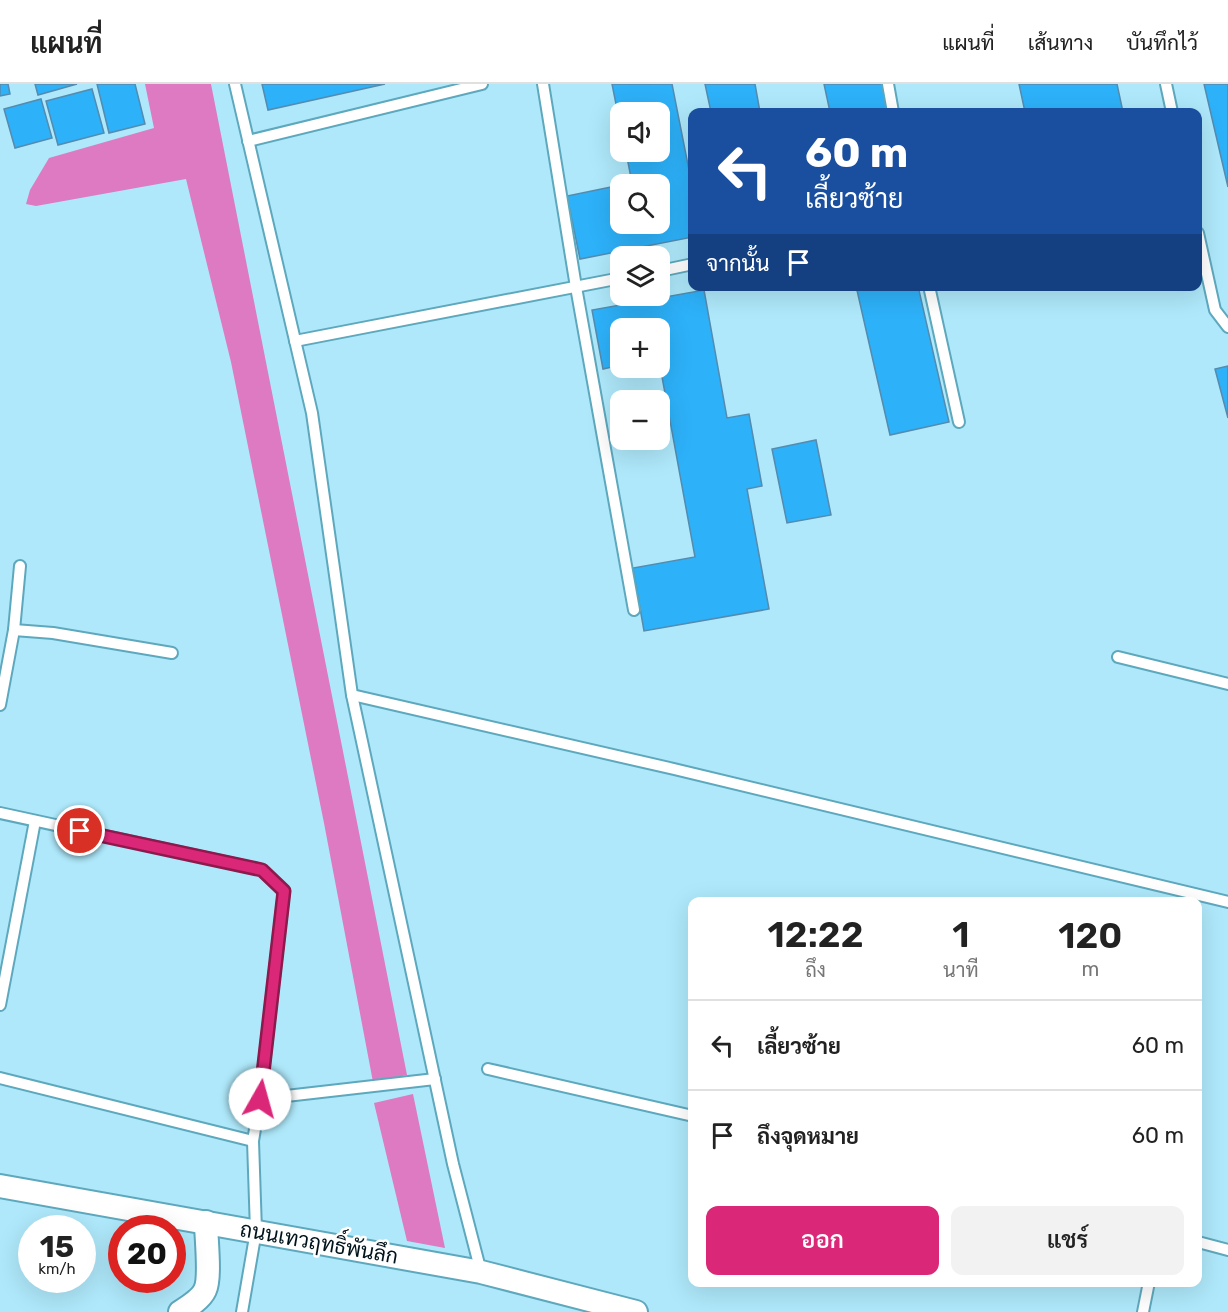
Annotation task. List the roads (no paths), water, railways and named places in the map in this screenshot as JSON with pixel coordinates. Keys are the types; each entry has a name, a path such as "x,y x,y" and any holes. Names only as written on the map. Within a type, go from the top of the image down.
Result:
{"street":[{"name":"ถนนเทวฤทธิ์พันลึก","path":"0,1186 481,1272 636,1312"},
{"path":"180,1312 190,1306 206,1290 208,1273 206,1222"}],"lane":[{"path":"235,84 312,413 352,695 453,1164 481,1272"},
{"path":"248,141 482,84"},
{"path":"543,84 576,287 634,610"},
{"path":"888,84 892,108"},
{"path":"1166,84 1171,108"},
{"path":"1202,251 1215,310 1228,327"},
{"path":"670,269 688,265"},
{"path":"295,341 610,280"},
{"path":"930,291 959,422"},
{"path":"0,705 14,630 20,566"},
{"path":"14,630 53,633 172,653"},
{"path":"1118,657 1228,684"},
{"path":"352,695 674,769 1228,902"},
{"path":"0,813 262,870 284,891 253,1142 256,1231 242,1312"},
{"path":"0,1005 34,821"},
{"path":"488,1069 688,1115"},
{"path":"0,1078 253,1142"},
{"path":"260,1099 435,1079"},
{"path":"1202,1243 1228,1250"},
{"path":"1143,1312 1148,1287"}]}
